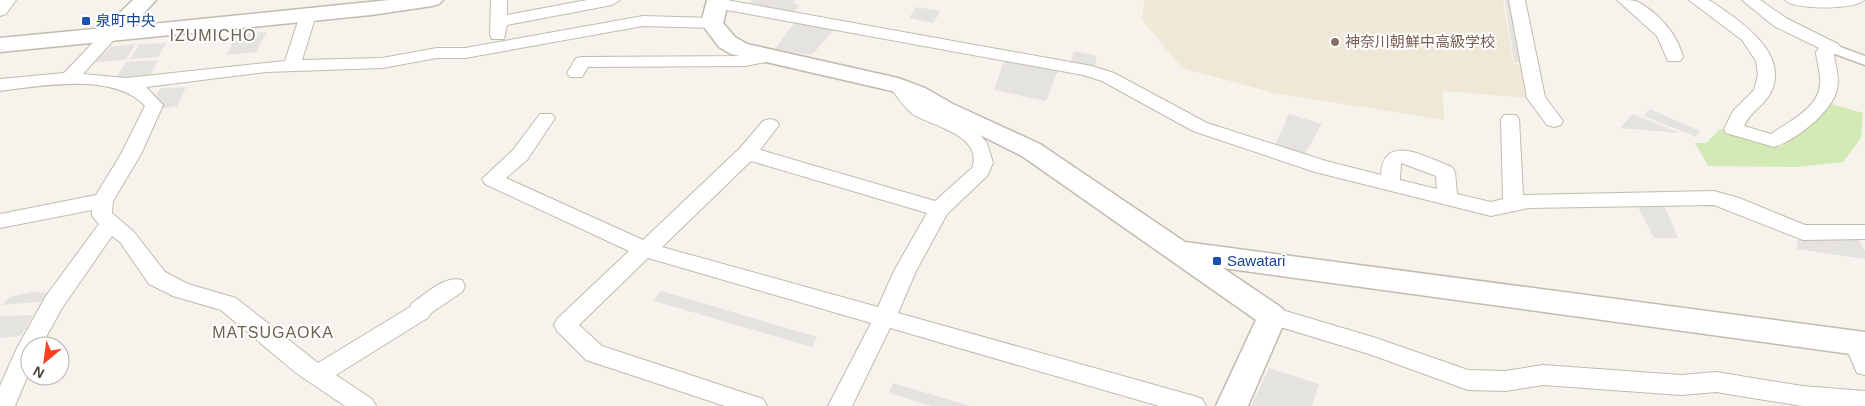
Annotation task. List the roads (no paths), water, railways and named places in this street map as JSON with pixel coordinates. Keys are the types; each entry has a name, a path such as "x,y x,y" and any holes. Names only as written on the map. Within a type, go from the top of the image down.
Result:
{"street":[{"path":"0,11 8,0"},
{"path":"69,78 145,0"},
{"path":"0,45 117,28 360,0"},
{"path":"0,35 308,15 371,9 432,0"},
{"path":"498,0 498,47"},
{"path":"498,22 612,0"},
{"path":"1517,0 1536,98 1554,121"},
{"path":"1625,0 1665,34 1673,48 1674,57"},
{"path":"1697,0 1742,33 1764,54 1767,72 1763,92 1739,116 1733,129 1774,141 1815,110 1829,89 1825,52 1832,48"},
{"path":"1750,0 1780,22 1832,48 1865,61"},
{"path":"1793,0 1823,3 1856,0"},
{"path":"715,9 727,42 740,49 805,69 898,85 918,92 945,109 1031,150 1272,316 1376,348 1468,380 1504,380 1543,374 1681,385 1716,382 1802,396 1865,402"},
{"path":"0,85 69,78 126,84 266,67 382,63 437,54 464,53 715,9 1086,70 1108,77 1200,127 1322,168 1491,209 1528,201 1714,198 1732,203 1803,233 1865,232"},
{"path":"292,66 308,15"},
{"path":"576,74 582,62 745,61 765,57"},
{"path":"126,84 143,92 154,105 131,154 103,201 102,216 127,237 157,278 182,290 228,304 318,375 364,406"},
{"path":"840,406 885,317 905,270 939,209 980,171 983,163 978,143 968,133 919,110 898,85"},
{"path":"546,118 520,155 492,179 645,250 1194,406"},
{"path":"1510,119 1513,205"},
{"path":"755,406 594,353 565,326 747,153 770,125"},
{"path":"747,153 939,209"},
{"path":"1390,184 1391,162 1395,157 1407,157 1446,172 1448,198"},
{"path":"0,221 103,201"},
{"path":"3,403 25,355 54,302 110,224"},
{"path":"1176,251 1862,351"},
{"path":"318,375 421,311 420,309 454,286"},
{"path":"1232,406 1272,316"}],"place":[{"name":"泉町中央","path":"86,21"},
{"name":"神奈川朝鮮中高級学校","path":"1335,42"},
{"name":"Sawatari","path":"1217,261"}],"district":[{"name":"IZUMICHO","path":"213,35"},
{"name":"MATSUGAOKA","path":"273,332"}]}
